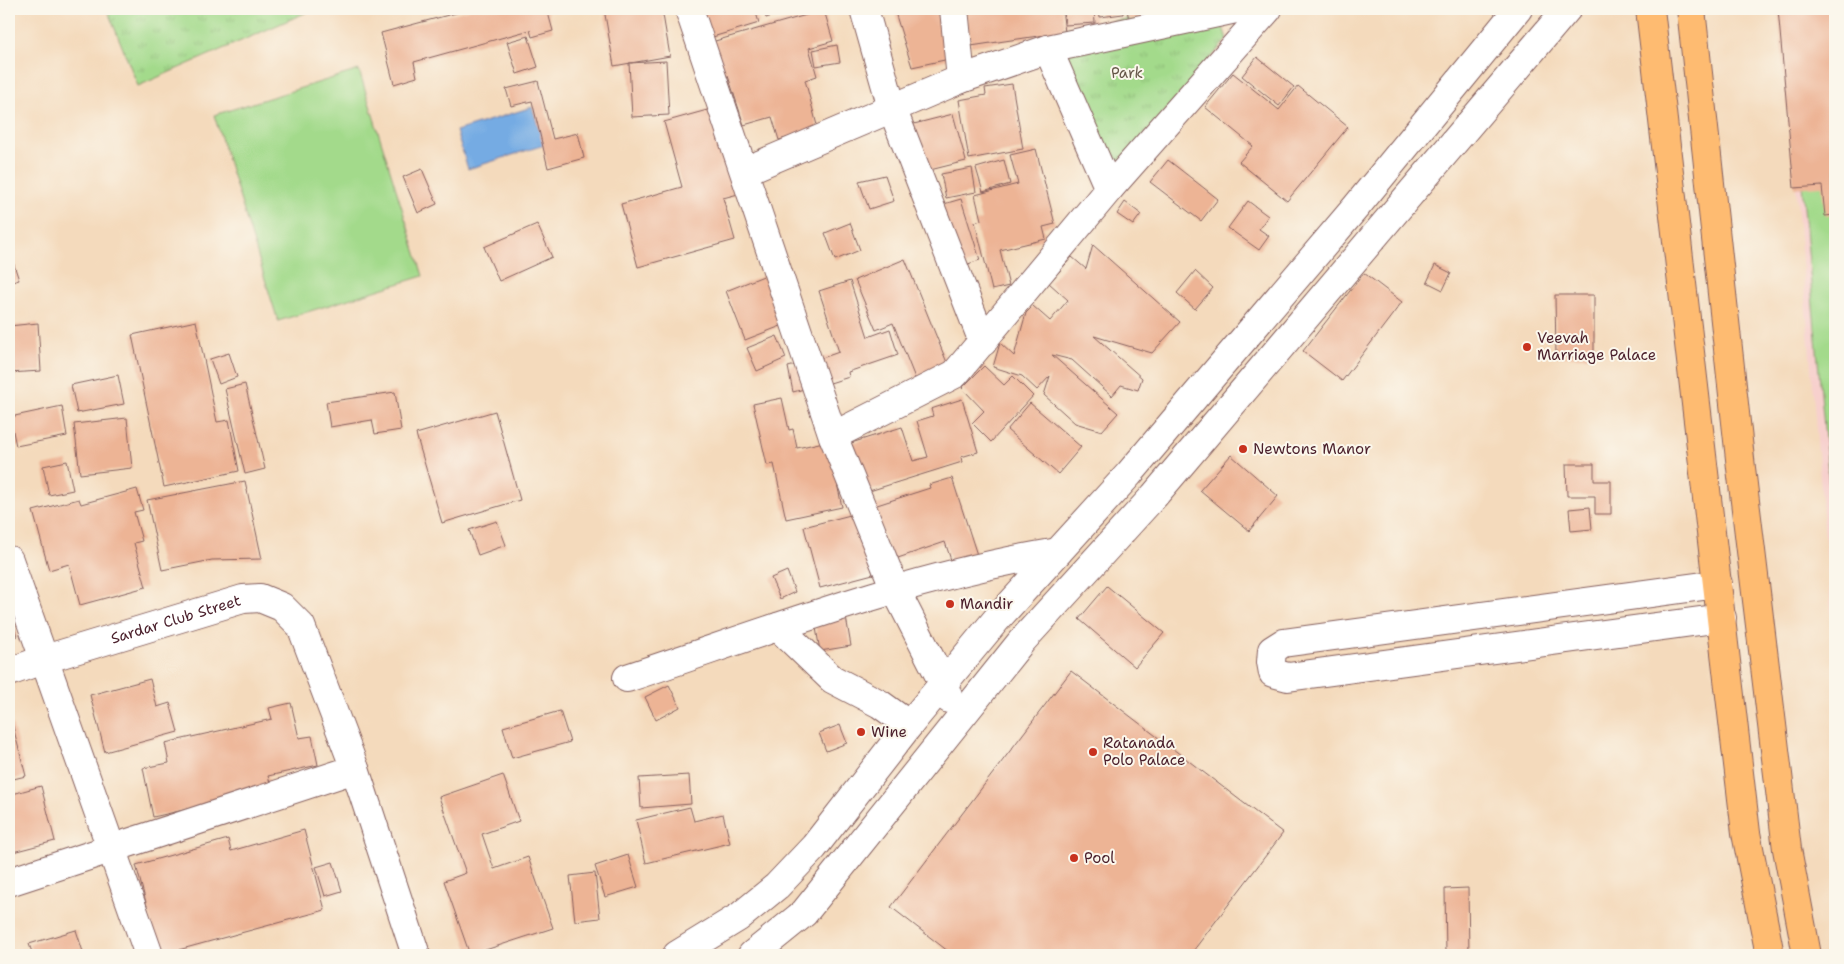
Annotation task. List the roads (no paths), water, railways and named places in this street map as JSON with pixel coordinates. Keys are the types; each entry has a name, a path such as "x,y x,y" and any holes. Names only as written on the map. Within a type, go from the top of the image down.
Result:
{"main road":[{"path":"1650,9 1681,290 1718,584 1746,833 1770,955"},
{"path":"1690,9 1741,468 1787,849 1807,955"}],"street":[{"path":"689,9 833,436 895,588 944,685 956,722"},
{"path":"864,9 892,108 982,342"},
{"path":"954,9 961,79"},
{"path":"745,171 961,79 1048,49 1236,9"},
{"path":"833,436 955,374 1109,189 1268,9"},
{"path":"678,955 738,917 778,886 814,847 909,725 996,620 1129,474 1356,207 1518,9"},
{"path":"752,955 804,913 1021,642 1160,489 1567,9"},
{"path":"1048,49 1109,189"},
{"path":"627,678 895,588 1000,561 1058,552"},
{"path":"9,560 148,955"},
{"path":"1718,584 1283,643 1272,650 1270,662 1273,673 1288,677 1722,618"},
{"name":"Sardar Club Street","path":"9,672 45,659 243,599 260,598 282,607 301,626 355,769"},
{"path":"778,627 832,679 880,704 909,725"},
{"path":"9,882 355,769 416,955"}],"water":[{"path":"532,107 544,145 468,169 456,131"}],"place":[{"name":"Veevah Marriage Palace","path":"1527,347"},
{"name":"Newtons Manor","path":"1243,449"},
{"name":"Mandir","path":"950,604"},
{"name":"Wine","path":"861,732"},
{"name":"Ratanada Polo Palace","path":"1093,752"},
{"name":"Pool","path":"1074,858"}],"park label":[{"name":"Park","path":"1127,73"}]}
